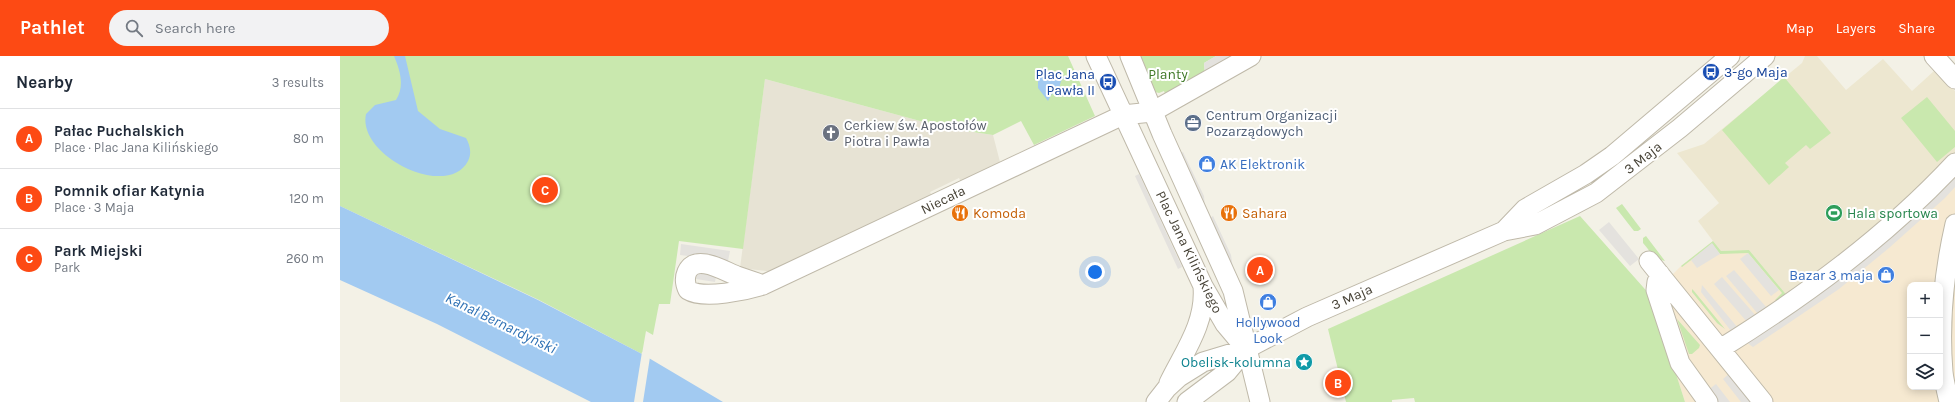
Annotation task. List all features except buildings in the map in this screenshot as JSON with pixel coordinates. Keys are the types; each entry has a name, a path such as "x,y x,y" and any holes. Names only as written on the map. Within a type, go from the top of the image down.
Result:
{"street":[{"path":"1096,56 1123,115"},
{"path":"1130,56 1152,112 1252,56"},
{"name":"3 Maja","path":"1504,231 1525,209 1586,174 1612,156 1730,56"},
{"name":"3 Maja","path":"1246,349 1307,317 1504,231 1535,224 1596,193 1680,128 1765,56"},
{"path":"1934,56 1955,79"},
{"name":"Niecała","path":"763,285 1123,115 1152,112"},
{"name":"Plac Jana Kilińskiego","path":"1152,112 1233,291 1244,330 1246,349"},
{"name":"Plac Jana Kilińskiego","path":"1123,115 1203,286 1221,319 1246,349"},
{"path":"1720,349 1808,292 1845,264 1917,201 1955,163"},
{"path":"1949,402 1943,372 1942,334 1944,298 1955,224"},
{"path":"1708,402 1680,362 1656,290 1657,282 1655,268 1763,402"},
{"path":"1162,395 1197,328 1203,309 1203,286"},
{"path":"1162,395 1203,362 1246,349"},
{"path":"1187,402 1228,372 1246,349"},
{"path":"1246,349 1260,402"}],"shaded area":[{"path":"1216,56 1236,56 1205,74 1204,63"},
{"path":"1805,56 1817,56 1846,90 1883,59 1912,91 1934,71 1955,91 1955,154 1939,172 1789,298 1749,250 1721,251 1713,241 1698,221 1719,203 1677,153 1704,144 1802,63"},
{"path":"765,79 946,128 993,135 1000,162 961,182 959,178 930,192 932,196 775,272 740,268"},
{"path":"1183,152 1204,196 1205,208 1179,154"},
{"name":"Bazar 3 maja","path":"1955,155 1955,402 1685,402 1651,296 1681,266 1713,241 1721,251 1749,250 1789,298"},
{"path":"1139,174 1182,267 1178,269 1135,176"},
{"path":"1955,175 1955,187 1945,198 1889,248 1839,289 1753,347 1743,340"},
{"path":"1213,216 1231,255 1233,269 1210,218"},
{"path":"1609,222 1639,259 1630,266 1599,230"},
{"path":"1712,243 1720,254 1697,268 1691,260"},
{"path":"681,244 730,251 728,261 680,255"},
{"path":"1748,253 1779,290 1771,296 1740,259"},
{"path":"698,269 717,271 715,282 696,279"},
{"path":"1734,270 1767,308 1758,314 1726,276"},
{"path":"1722,277 1756,316 1748,323 1714,284"},
{"path":"1702,285 1738,328 1731,331 1701,292"},
{"path":"1731,372 1755,402 1741,402 1723,379"},
{"path":"1716,384 1730,402 1717,402 1708,390"}],"green space":[{"path":"340,56 1068,56 1095,116 1034,145 1021,121 993,135 946,128 765,79 743,249 679,241 670,304 659,304 653,335 646,331 642,354 539,300 340,206"},
{"name":"Planty","path":"1141,56 1216,56 1204,63 1205,74 1166,96 1164,91 1159,93 1155,92"},
{"path":"1784,77 1831,133 1810,149 1806,145 1785,163 1789,167 1769,185 1722,130"},
{"path":"1927,97 1955,131 1955,147 1937,162 1901,118"},
{"path":"1622,204 1641,229 1634,231 1616,208"},
{"path":"1580,216 1651,296 1685,402 1415,402 1414,398 1392,400 1392,402 1346,402 1328,329"},
{"path":"1646,236 1665,261 1655,257 1643,243 1643,238"},
{"path":"1713,241 1721,251 1749,250 1789,298 1779,301 1775,300 1782,293 1748,253 1720,254 1712,244 1682,267 1681,266"},
{"path":"1692,289 1725,329 1717,323 1692,292"},
{"path":"1677,319 1700,345 1699,348 1692,354 1689,354"}],"water":[{"path":"394,56 405,56 418,111 440,129 466,138 469,143 470,155 468,161 458,172 442,176 425,174 406,168 389,158 375,145 367,130 366,114 375,105 396,100 399,95 401,78"},
{"path":"1046,72 1059,74 1065,77 1061,81 1059,89 1051,95 1048,101 1038,88 1038,79 1035,74 1042,74"},
{"name":"Kanał Bernardyński","path":"340,206 538,300 642,354 723,402 591,402 437,324 340,280"}],"pier":[{"path":"642,352 650,357 643,402 634,402"}],"place":[{"name":"3-go Maja","path":"1711,72"},
{"name":"Plac Jana Pawła II","path":"1108,82"},
{"name":"Centrum Organizacji Pozarządowych","path":"1193,123"},
{"name":"Cerkiew św. Apostołów Piotra i Pawła","path":"831,133"},
{"name":"AK Elektronik","path":"1207,164"},
{"name":"Park Miejski","path":"545,190"},
{"name":"Komoda","path":"960,213"},
{"name":"Sahara","path":"1229,213"},
{"name":"Hala sportowa","path":"1834,213"},
{"name":"Pałac Puchalskich","path":"1260,270"},
{"name":"Bazar 3 maja","path":"1886,275"},
{"name":"Hollywood Look","path":"1268,302"},
{"name":"Obelisk-kolumna","path":"1304,362"},
{"name":"Pomnik ofiar Katynia","path":"1338,383"}]}
